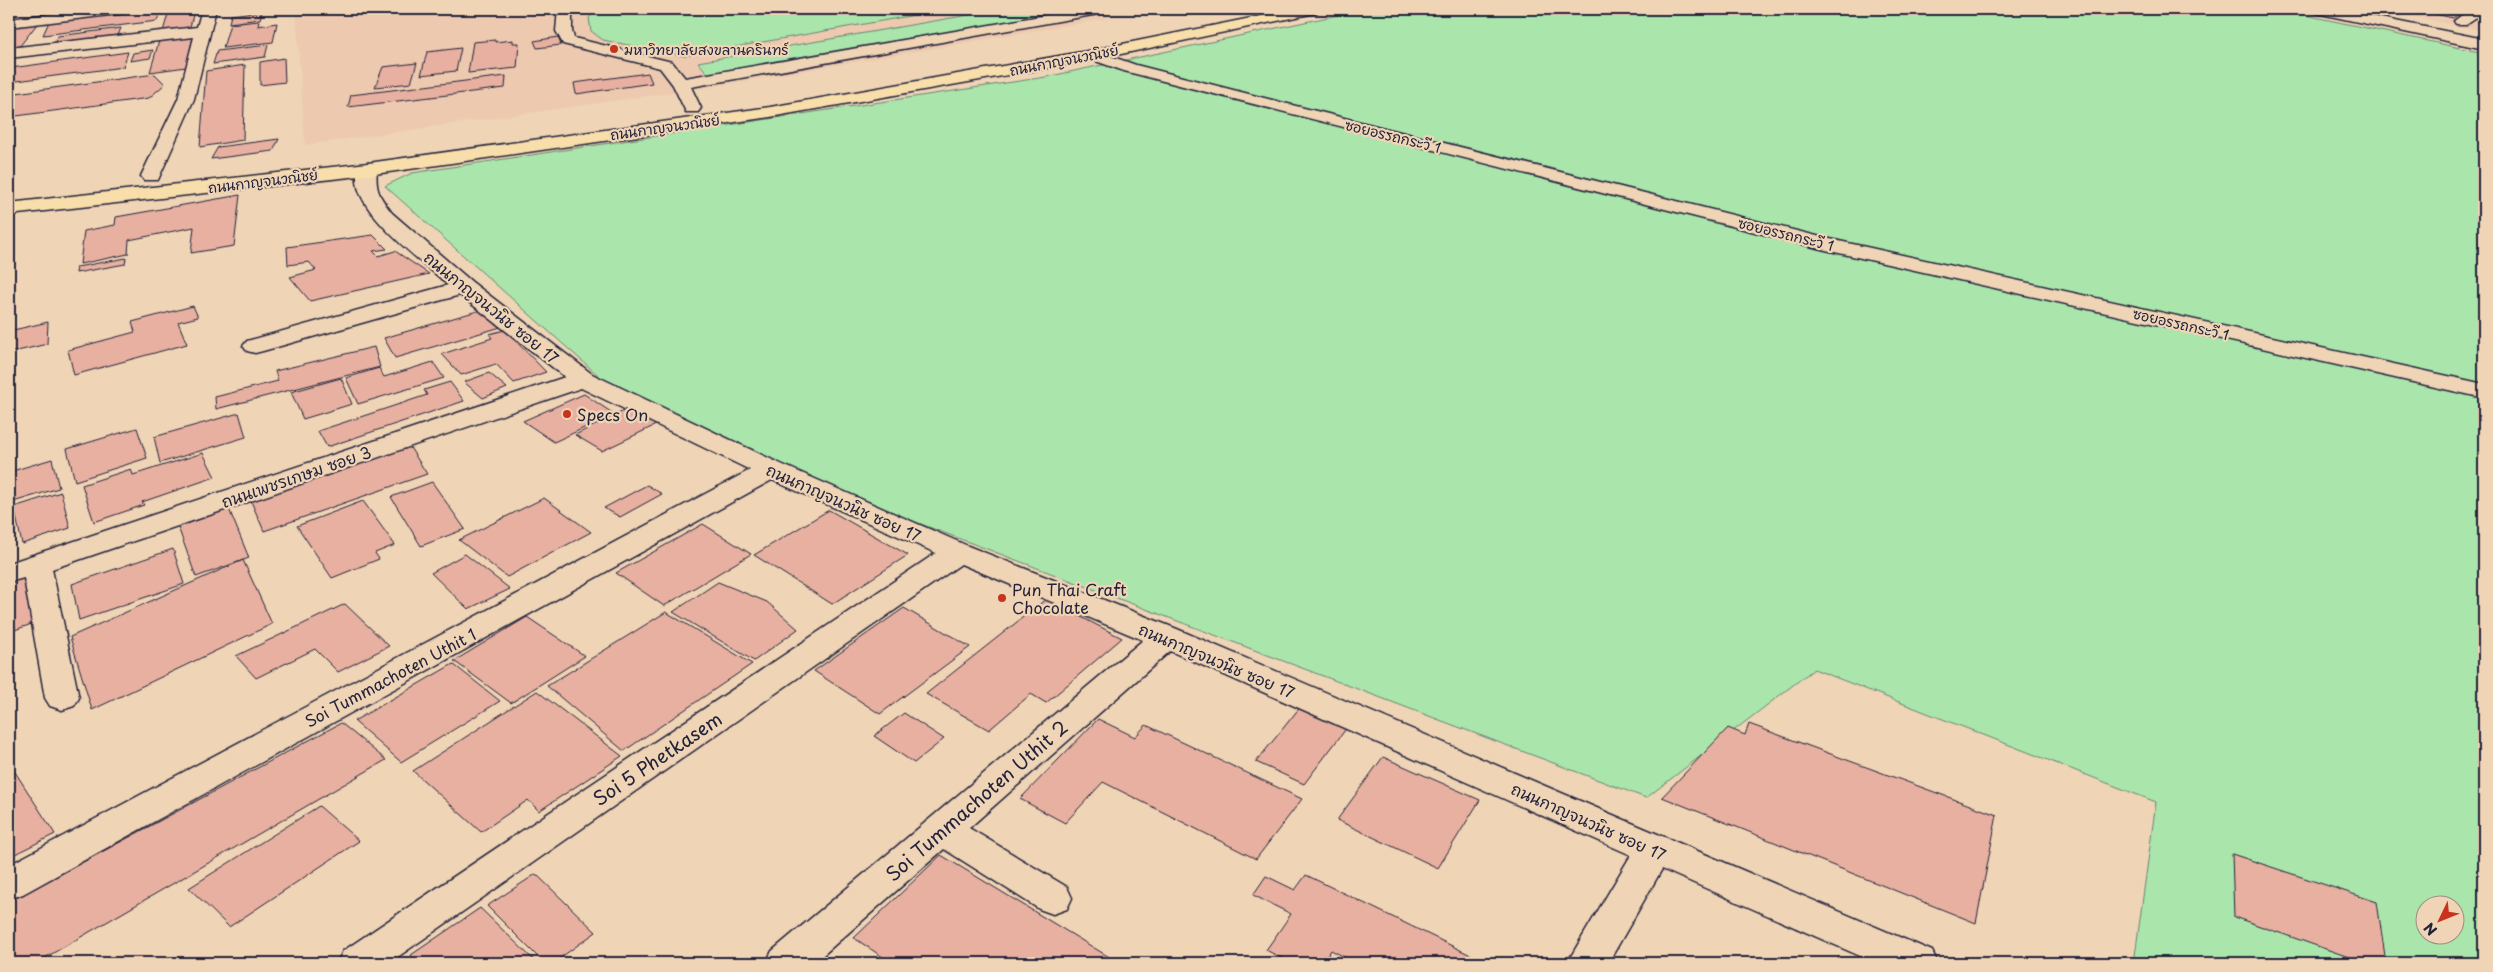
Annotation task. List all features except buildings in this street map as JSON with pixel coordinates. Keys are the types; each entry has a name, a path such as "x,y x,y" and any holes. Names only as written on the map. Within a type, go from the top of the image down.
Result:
{"main road":[{"name":"ถนนกาญจนวณิชย์","path":"818,87 1042,50 1254,9"},
{"name":"ถนนกาญจนวณิชย์","path":"9,209 368,169 770,112 1093,55 1292,11 1315,9"},
{"name":"ถนนกาญจนวณิชย์","path":"9,192 374,152 741,100"}],"street":[{"path":"9,23 127,9"},
{"path":"151,176 186,99 209,9"},
{"path":"560,58 568,41 564,31 564,9"},
{"path":"681,84 1104,9"},
{"path":"2316,9 2484,44"},
{"path":"2343,9 2484,38"},
{"path":"2461,21 2479,9"},
{"path":"2444,17 2484,25"},
{"path":"9,53 203,31"},
{"path":"568,41 666,65 681,84 692,108"},
{"name":"ซอยอรรถกระวี 1","path":"1093,55 1130,68 1260,103 1821,243 2484,392"},
{"name":"ถนนกาญจนวนิช ซอย 17","path":"368,169 366,186 372,200 386,217 464,287 583,379 771,470 958,552 1166,637 1918,963"},
{"path":"255,346 464,287"},
{"name":"ถนนเพชรเกษม ซอย 3","path":"22,569 583,379"},
{"name":"Soi Tummachoten Uthit 1","path":"9,883 771,470"},
{"name":"Soi 5 Phetkasem","path":"357,963 958,552"},
{"path":"22,569 62,698"},
{"name":"Soi Tummachoten Uthit 2","path":"786,963 1166,637"},
{"path":"941,829 1053,898"},
{"path":"1587,963 1654,850"}],"shaded area":[{"name":"มหาวิทยาลัยสงขลานครินทร์","path":"296,9 1160,9 709,87 305,145"},
{"path":"2376,9 2484,9 2484,31"}],"green space":[{"path":"597,9 949,9 684,56 603,40 591,31 589,18"},
{"path":"1003,9 1076,9 709,75 698,62"},
{"path":"1366,9 2277,9 2484,53 2484,963 2134,963 2156,802 1814,669 1646,798 844,495 608,384 385,186 412,173 1046,77"}],"place":[{"name":"มหาวิทยาลัยสงขลานครินทร์","path":"614,49"},
{"name":"Specs On","path":"567,414"},
{"name":"Pun Thai Craft Chocolate","path":"1002,598"}]}
